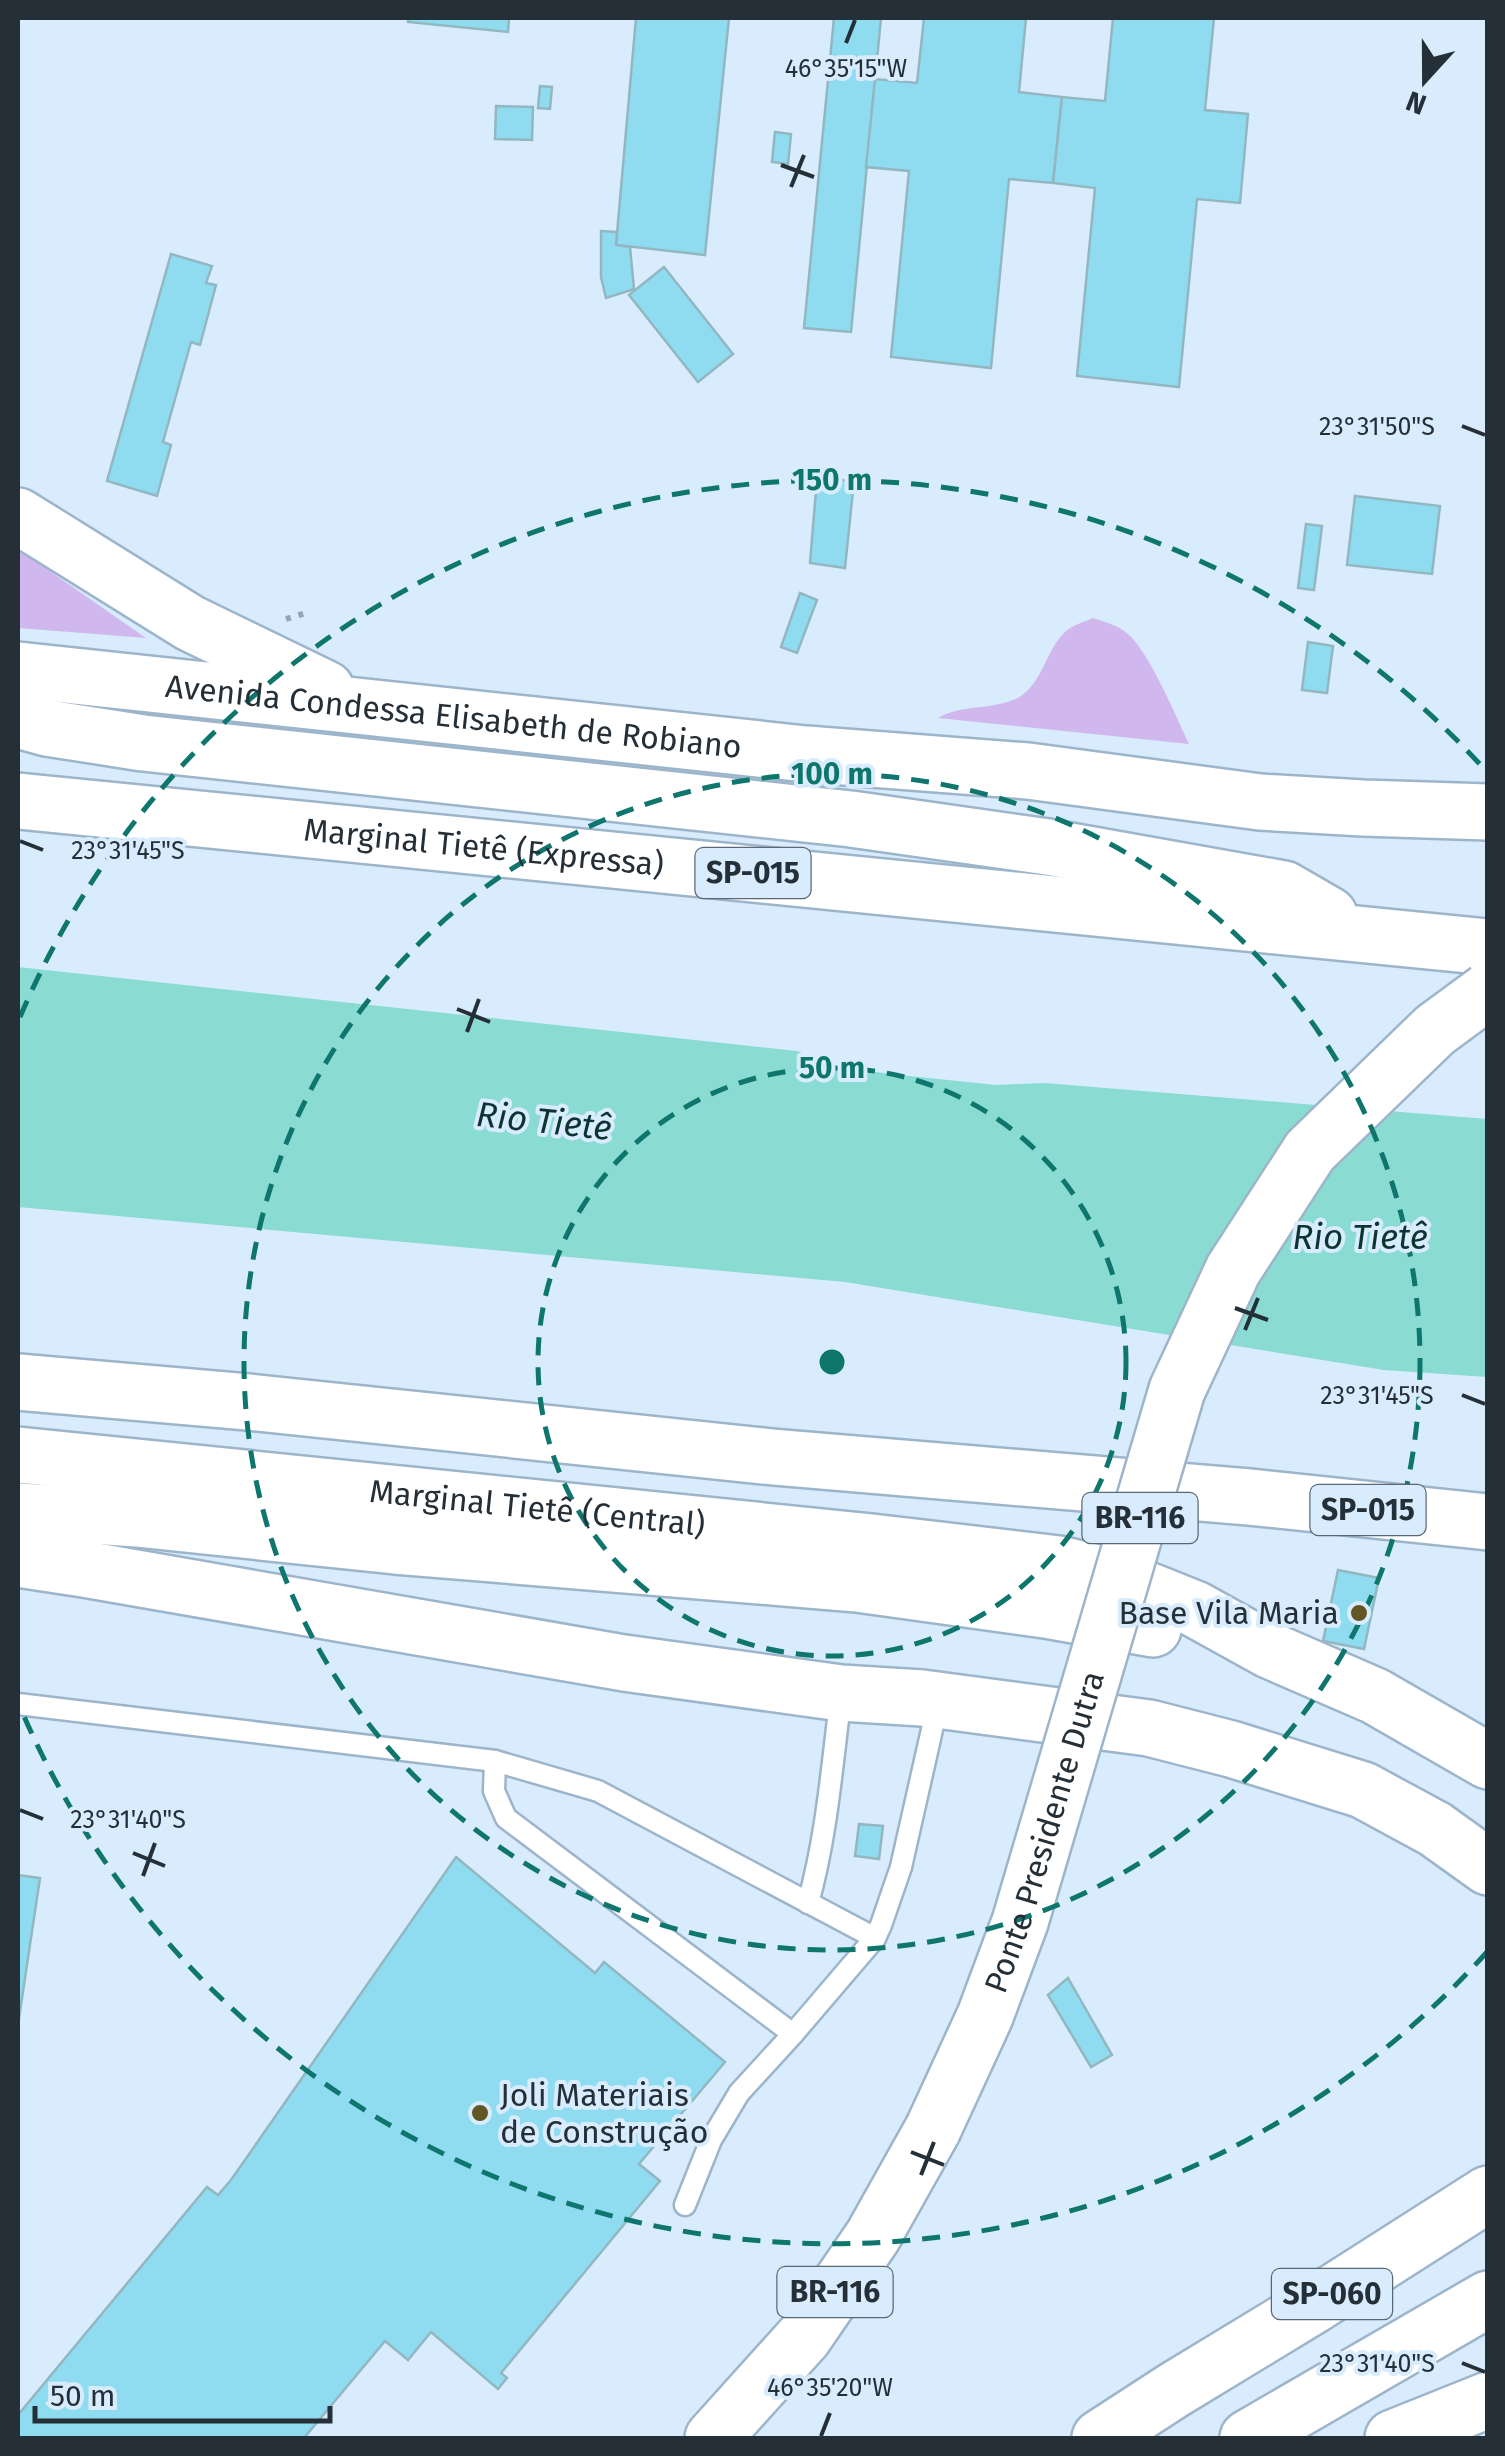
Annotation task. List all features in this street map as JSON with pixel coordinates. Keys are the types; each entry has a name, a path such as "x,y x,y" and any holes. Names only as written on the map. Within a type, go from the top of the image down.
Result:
{"highway":[{"path":"18,516 190,623 365,708"},
{"name":"Avenida Condessa Elisabeth de Robiano","path":"18,670 806,754 1028,771 1260,802 1488,812"},
{"path":"18,720 143,743 851,819 1048,848 1284,889 1362,934"},
{"name":"Marginal Tietê (Expressa)","path":"32,799 1488,947"},
{"name":"Ponte Presidente Dutra","path":"713,2438 804,2336 873,2236 932,2129 986,2016 1020,1922 1178,1390 1233,1270 1310,1151 1435,1030 1488,992"},
{"name":"SP-015","path":"18,1382 1488,1522"},
{"name":"Marginal Tietê (Central)","path":"18,1455 872,1542 1052,1587"},
{"path":"18,1514 356,1586 798,1666 828,1680 842,1693"},
{"name":"Marginal Tietê (Central)","path":"18,1514 137,1519 395,1546 857,1584 1052,1587"},
{"path":"18,1560 624,1663 1148,1728 1363,1790 1434,1829 1488,1867"},
{"path":"1052,1587 1115,1578 1195,1609 1269,1650 1374,1696 1488,1760"},
{"name":"SP-060","path":"1100,2438 1488,2194"},
{"name":"SP-060","path":"1248,2438 1488,2300"},
{"path":"1066,2438 1174,2390"},
{"path":"1394,2438 1488,2400"}],"lane":[{"path":"808,1903 825,1824 842,1693"},
{"path":"686,2205 711,2140 739,2092 793,2034 882,1925 900,1867 938,1701"},
{"path":"18,1704 495,1761 598,1791 875,1938"},
{"path":"495,1761 494,1791 506,1818 793,2034"}],"shaded area":[{"path":"18,549 146,638 18,628"},
{"path":"1093,618 1120,628 1136,643 1162,686 1189,744 938,718 1021,696 1065,632"}],"water":[{"name":"Rio Tietê","path":"18,967 797,1051 832,1065 996,1085 1044,1083 1487,1119 1487,1377 1384,1370 845,1282 18,1207"}],"building":[{"path":"409,18 509,18 508,32 408,22"},
{"path":"636,18 729,18 705,255 616,245"},
{"path":"834,18 881,18 851,332 804,328"},
{"path":"924,18 1026,18 1019,92 1062,97 1053,183 1009,179 991,368 891,357 909,171 866,167 875,79 917,83"},
{"path":"1113,18 1214,18 1205,110 1248,114 1240,203 1197,199 1179,387 1077,376 1095,188 1053,183 1062,97 1105,101"},
{"path":"540,86 552,87 550,109 538,108"},
{"path":"496,106 533,107 532,140 495,139"},
{"path":"775,132 791,134 788,164 772,162"},
{"path":"601,231 617,232 616,245 630,247 634,289 606,298 601,277"},
{"path":"171,254 212,266 206,283 216,285 200,345 191,342 163,442 171,445 157,496 107,481"},
{"path":"664,267 733,354 698,382 629,295"},
{"path":"817,478 854,481 845,568 810,563"},
{"path":"1355,496 1440,506 1432,574 1347,565"},
{"path":"1306,524 1322,526 1314,590 1298,588"},
{"path":"800,593 817,600 797,653 781,647"},
{"path":"1308,642 1333,646 1327,693 1302,690"},
{"path":"1338,1570 1379,1578 1364,1649 1323,1641"},
{"path":"859,1824 883,1826 879,1859 855,1856"},
{"name":"Joli Materiais de Construção","path":"456,1857 595,1973 604,1962 725,2062 639,2164 660,2181 501,2373 507,2378 498,2389 431,2332 408,2360 385,2341 304,2438 18,2438 18,2415 207,2187 218,2195 231,2180"},
{"path":"18,1875 40,1878 18,2025"},
{"path":"1068,1978 1112,2055 1091,2067 1048,1995"}],"place":[{"name":"Base Vila Maria","path":"1359,1613"},
{"name":"Joli Materiais de Construção","path":"480,2113"}]}
